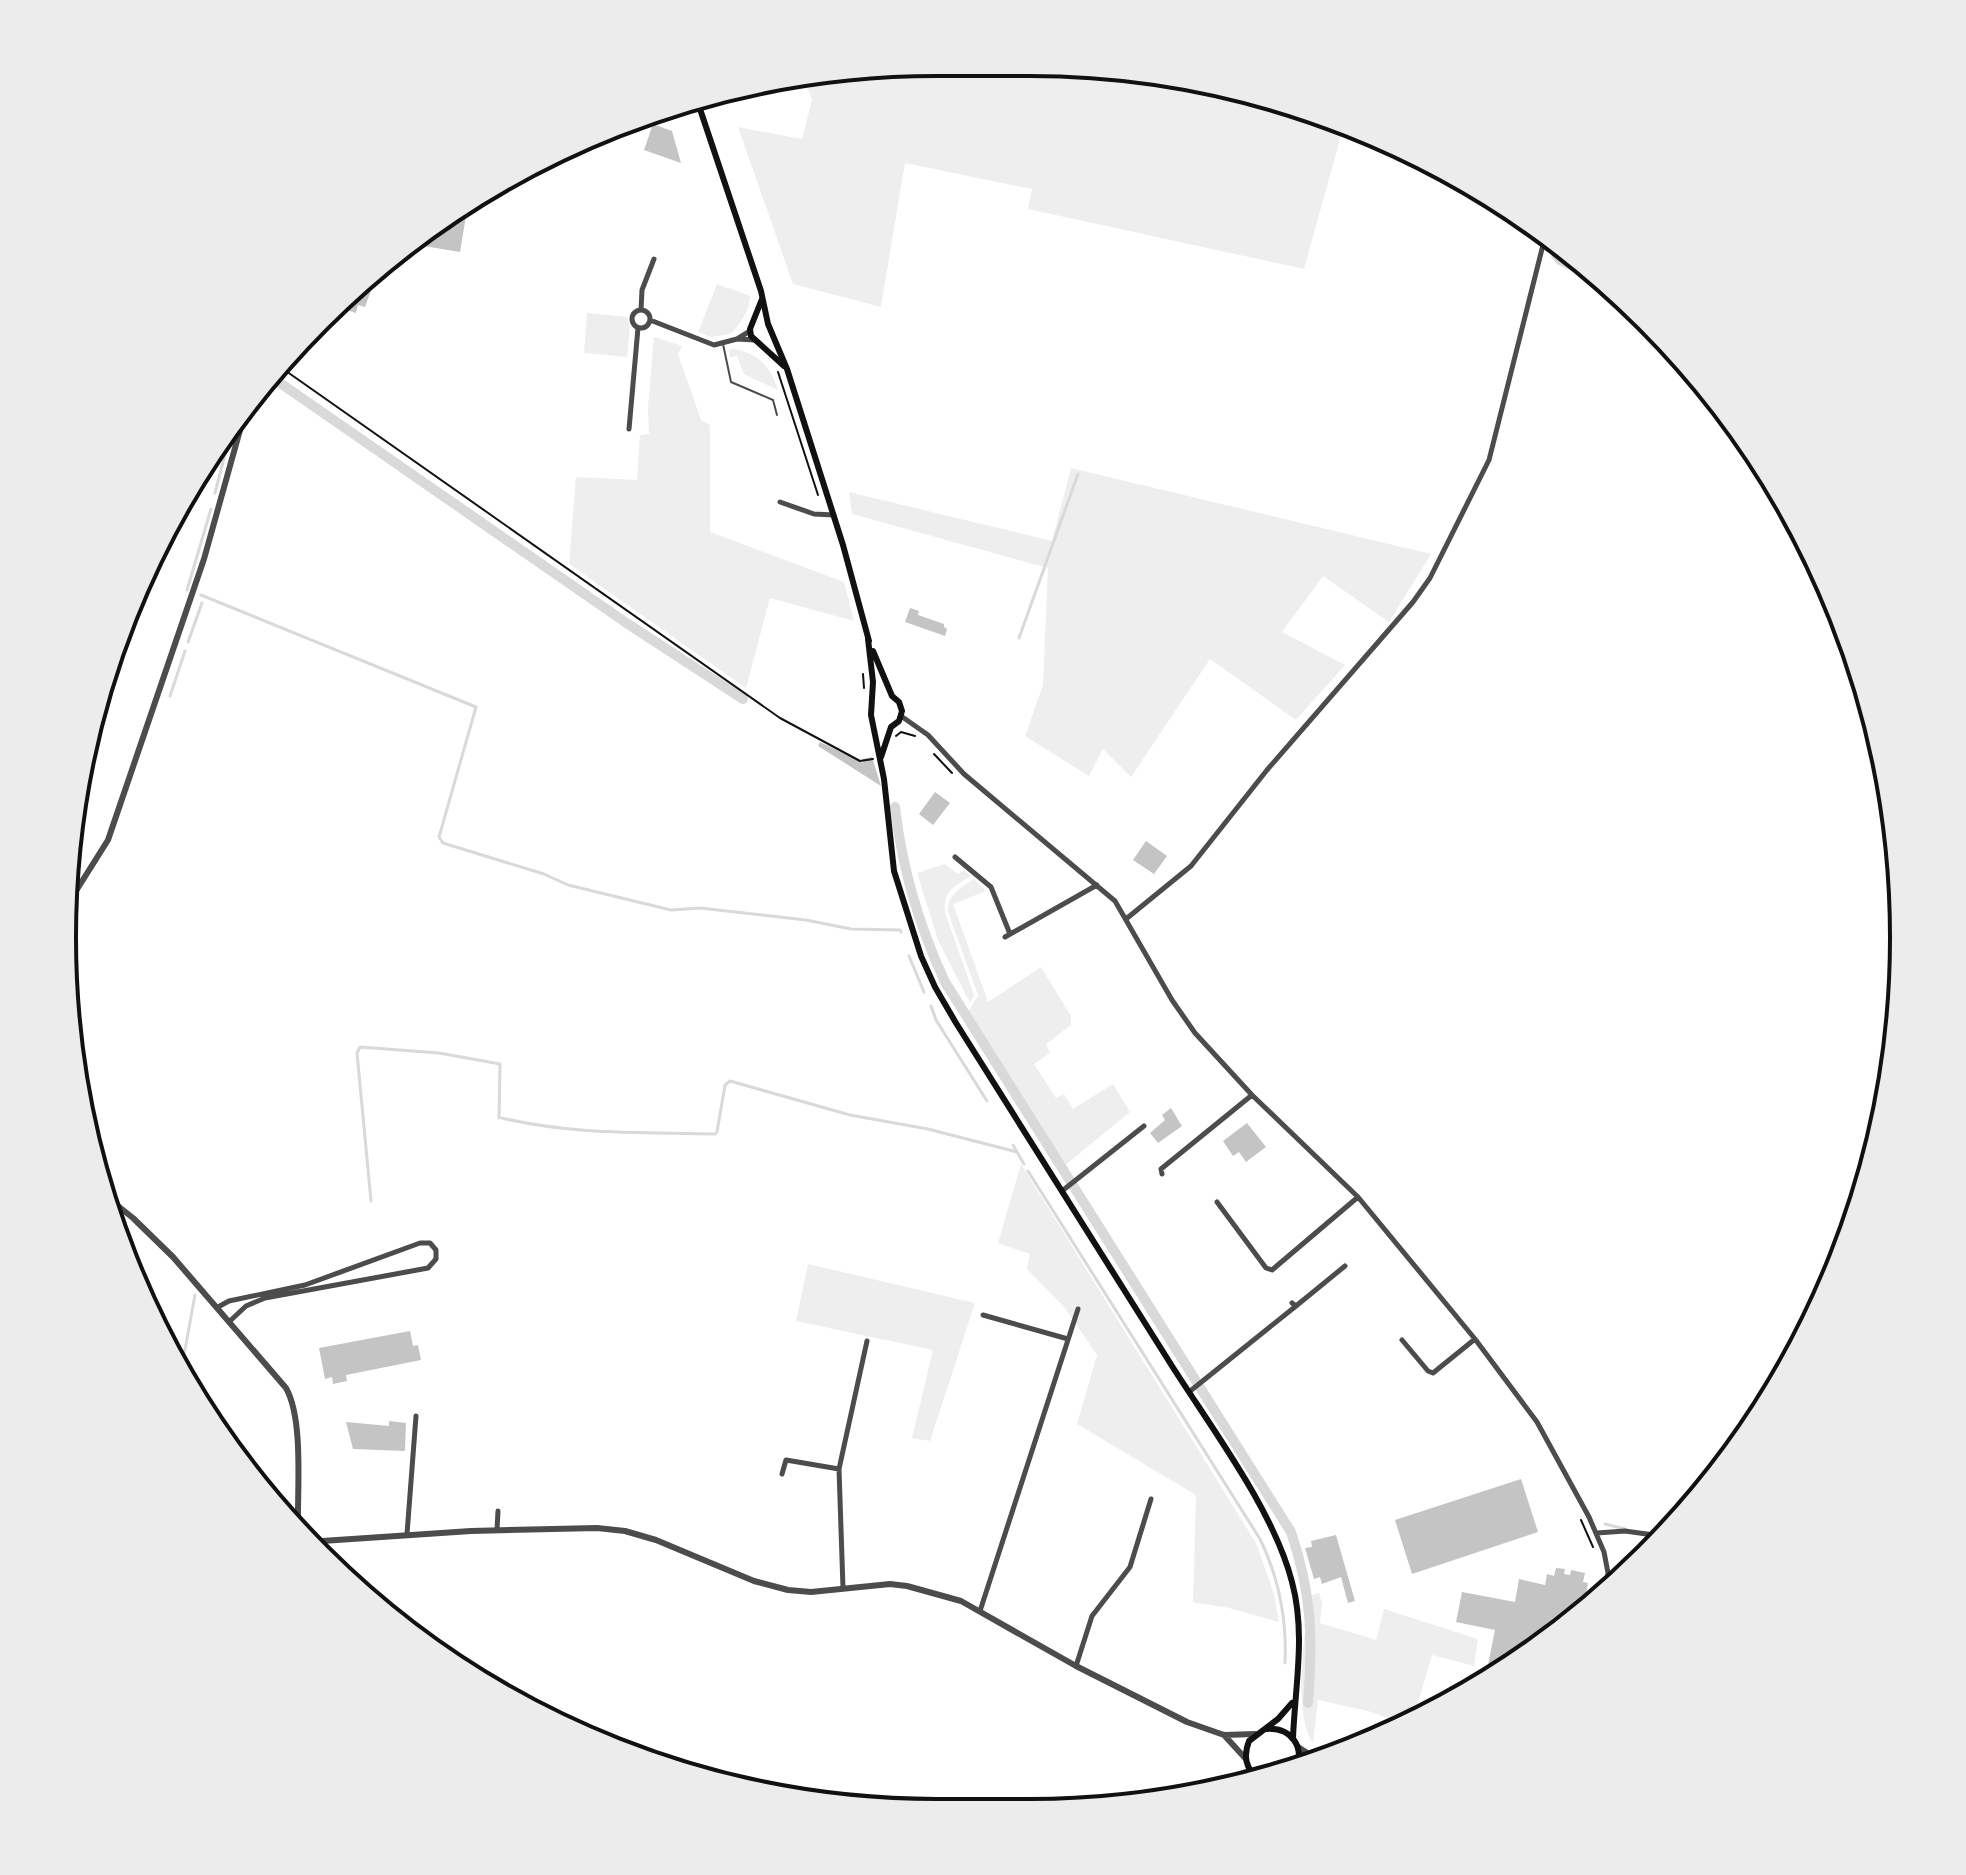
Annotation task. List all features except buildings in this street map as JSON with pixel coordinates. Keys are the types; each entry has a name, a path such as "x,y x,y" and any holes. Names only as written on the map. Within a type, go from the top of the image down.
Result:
{"main road":[{"path":"700,110 761,291 768,324 787,369 834,515 868,639 892,696 901,706 901,716 891,727 880,761"},
{"path":"761,291 761,302 751,328 755,341 787,369"},
{"path":"751,328 760,321 768,324"},
{"path":"755,341 766,341 771,333"},
{"path":"868,639 874,701 870,710 894,871 906,916 927,971 956,1023 1062,1191 1192,1390 1262,1509 1288,1565 1297,1607 1300,1649 1293,1738"},
{"path":"874,701 882,696 892,696"},
{"path":"873,720 880,726 891,727"},
{"path":"1250,1770 1245,1758 1249,1741 1294,1702"},
{"path":"1266,1729 1281,1730 1293,1738 1299,1755"}],"street":[{"path":"1126,919 1191,866 1267,770 1413,602 1430,578 1489,460 1543,247"},
{"path":"641,310 642,290 654,259"},
{"path":"629,429 638,328 632,319 634,313 641,310 647,312 650,320 708,343 737,339 751,328"},
{"path":"638,328 644,327 650,320"},
{"path":"737,339 755,341"},
{"path":"78,888 108,840 204,559 239,434"},
{"path":"780,502 801,510 834,515"},
{"path":"901,716 928,735 964,774 1115,901 1172,1000 1195,1033 1252,1095 1358,1197 1475,1339 1537,1422 1597,1533 1608,1575"},
{"path":"955,857 990,885 1007,936 1097,885"},
{"path":"1162,1174 1161,1169 1252,1095"},
{"path":"1062,1191 1144,1126"},
{"path":"1217,1202 1266,1268 1272,1270 1358,1197"},
{"path":"120,1208 218,1307 278,1377 291,1398 296,1421 298,1514"},
{"path":"218,1307 229,1301 305,1285 420,1243 430,1243 436,1250 436,1259 428,1268 265,1298 246,1306 230,1321"},
{"path":"1192,1390 1294,1304 1345,1266"},
{"path":"980,1611 1078,1309"},
{"path":"983,1315 1068,1339"},
{"path":"1402,1340 1433,1373 1475,1339"},
{"path":"843,1588 839,1469 867,1341"},
{"path":"407,1534 416,1416"},
{"path":"782,1474 786,1460 839,1469"},
{"path":"1076,1666 1092,1616 1130,1567 1151,1499"},
{"path":"497,1530 498,1511"},
{"path":"322,1541 407,1534 597,1528 625,1531 674,1546 777,1588 811,1592 890,1584 907,1586 951,1597 980,1611 1168,1714 1224,1735 1255,1734"},
{"path":"1597,1533 1625,1531 1650,1534"},
{"path":"1224,1735 1245,1758"},
{"path":"1298,1747 1306,1752"}],"lane":[{"path":"723,343 731,382 773,400 777,415"}],"path":[{"path":"775,367 824,514"},
{"path":"287,372 780,718 860,761 880,761"},
{"path":"864,684 865,668"},
{"path":"1580,1516 1597,1554"}],"shaded area":[{"path":"881,78 1085,78 1141,83 1251,105 1341,136 1304,269 1028,209 1032,189 905,163 881,307 793,284 738,127 802,139 812,100 807,86"},
{"path":"717,284 750,296 750,301 744,317 730,334 710,337 698,332"},
{"path":"587,313 627,317 630,327 627,357 584,353"},
{"path":"654,337 682,346 678,354 701,420 710,425 710,532 844,582 854,621 770,598 746,688 569,564 576,477 637,480 640,435 649,434"},
{"path":"734,349 762,362 778,390 744,374 737,356 730,357 729,350"},
{"path":"1071,468 1431,554 1389,622 1323,576 1282,632 1345,665 1296,720 1210,659 1131,777 1103,749 1089,776 1025,736 1043,685 1048,568 852,514 849,492 1052,541"},
{"path":"945,864 958,874 964,870 971,876 951,890 945,905 974,995 970,1003 938,940 917,873"},
{"path":"974,879 986,891 953,904 988,1002 1041,967 1071,1016 1071,1025 1046,1044 1050,1053 1034,1064 1056,1098 1064,1094 1073,1109 1113,1084 1130,1112 1063,1167 969,1016 965,1018 978,995 948,912 953,896"},
{"path":"1021,1164 1256,1543 1274,1594 1279,1622 1193,1602 1196,1495 1077,1424 1097,1355 1065,1308 1027,1269 1030,1254 998,1243"},
{"path":"808,1264 975,1303 930,1441 912,1438 933,1350 796,1321"},
{"path":"1319,1593 1322,1604 1320,1623 1376,1640 1384,1609 1478,1639 1474,1666 1432,1655 1417,1706 1390,1719 1318,1700 1313,1743 1303,1713 1302,1693 1310,1596"}],"waterway":[{"path":"279,382 625,622 743,699"},
{"path":"215,493 225,453"},
{"path":"1019,638 1078,474"},
{"path":"187,590 211,509"},
{"path":"201,595 476,707 439,837 443,843 544,874 568,885 671,910 700,908 806,920 851,929 901,932"},
{"path":"188,642 202,603"},
{"path":"170,696 185,651"},
{"path":"895,807 913,896 945,982 1291,1532 1307,1596 1310,1658 1308,1703"},
{"path":"909,956 924,992"},
{"path":"931,1006 936,1020 987,1101"},
{"path":"371,1201 357,1053 360,1047 439,1053 500,1064 499,1118"},
{"path":"502,1118 581,1130 715,1134 725,1085 730,1081 850,1115 928,1129 1017,1152"},
{"path":"1013,1145 1024,1164"},
{"path":"1028,1171 1260,1539 1280,1599 1285,1631 1285,1663"},
{"path":"184,1355 195,1295"},
{"path":"1605,1524 1625,1529"}]}
